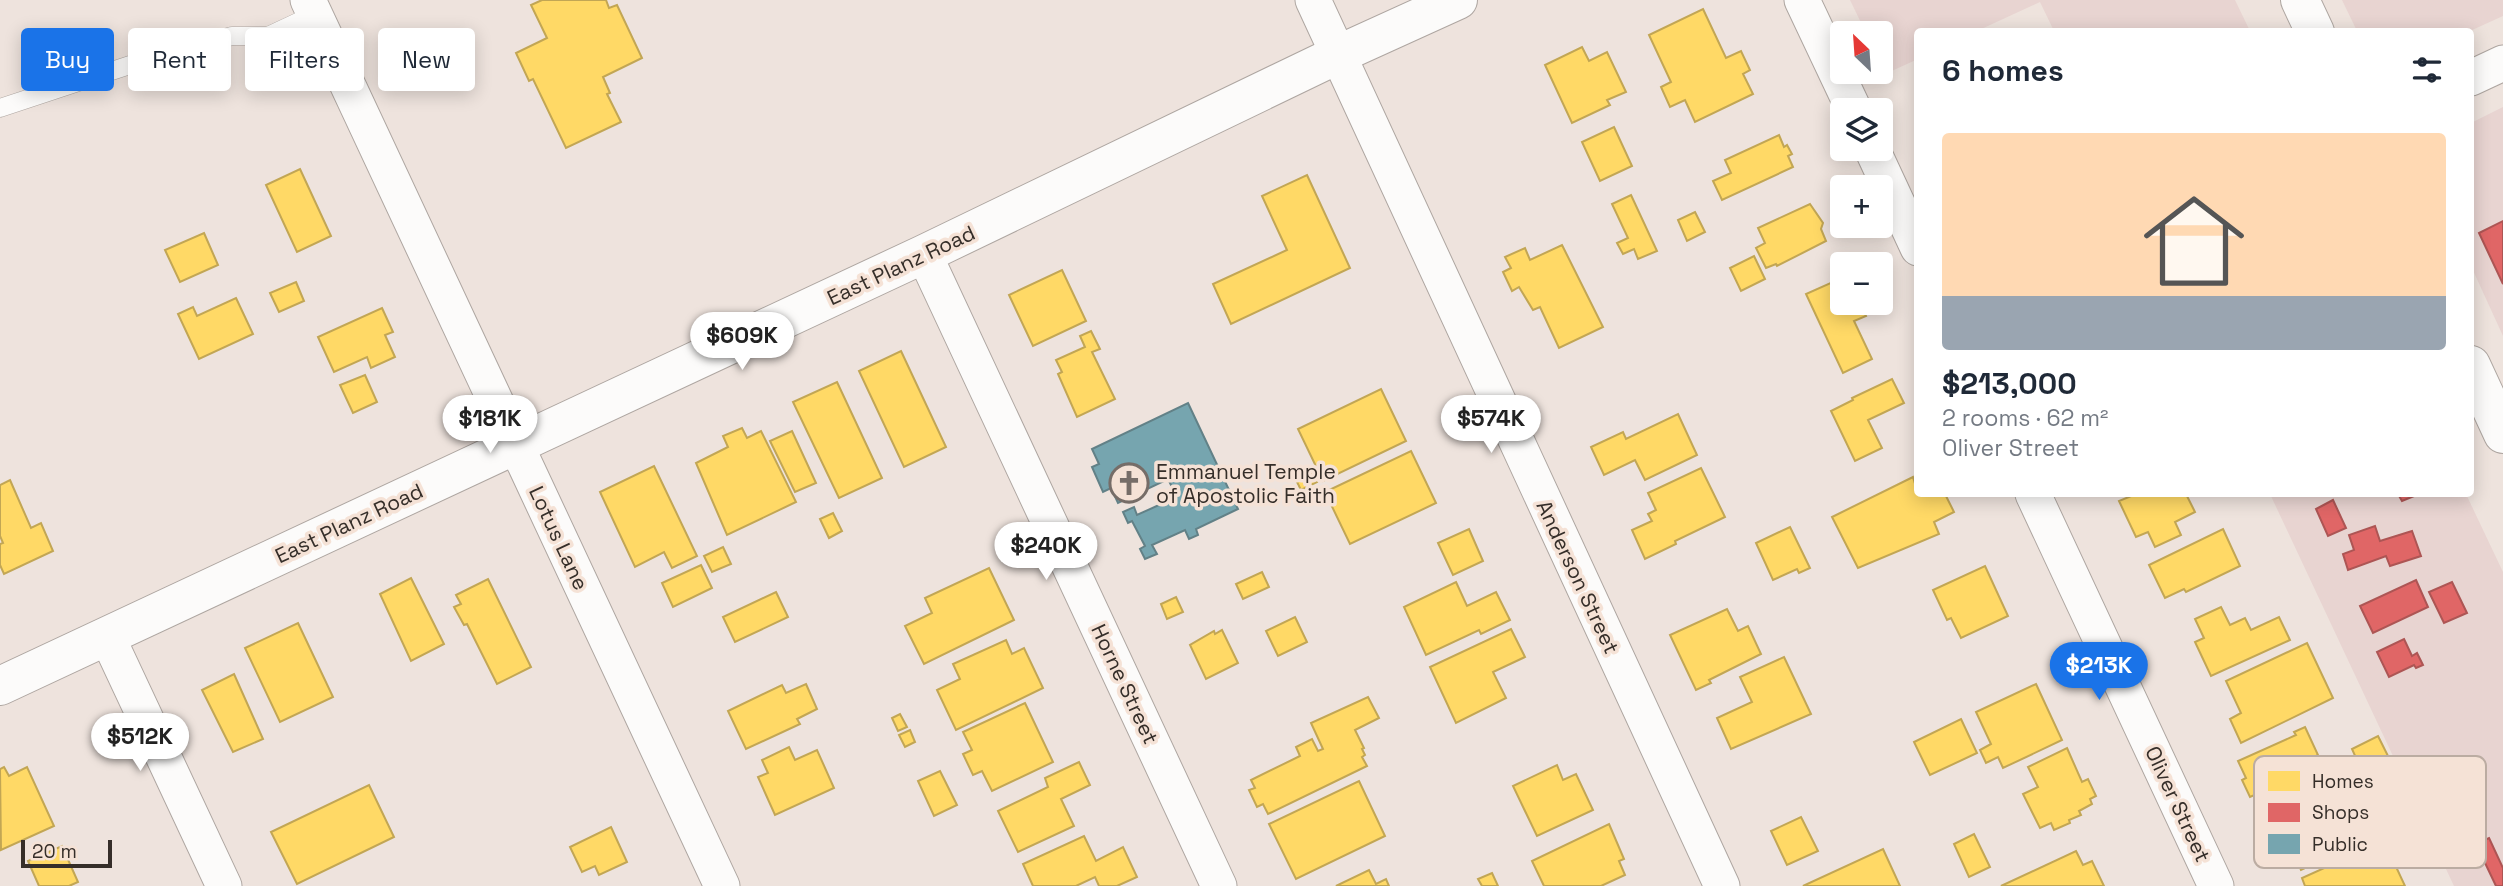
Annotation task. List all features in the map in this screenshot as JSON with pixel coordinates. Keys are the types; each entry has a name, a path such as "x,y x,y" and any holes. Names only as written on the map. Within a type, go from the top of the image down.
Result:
{"street":[{"name":"Anderson Street","path":"1313,0 1721,886"},
{"name":"East Planz Road","path":"0,686 924,254 1337,55 1458,0"},
{"path":"1802,0 1848,98"},
{"path":"2300,0 2313,28"},
{"name":"Lotus Lane","path":"311,7 722,886"},
{"path":"2474,77 2503,63"},
{"path":"1878,161 1914,239"},
{"name":"Horne Street","path":"924,254 1219,886"},
{"path":"2474,371 2503,434"},
{"name":"Oliver Street","path":"2034,497 2216,886"},
{"path":"107,636 224,886"}],"lane":[{"path":"0,108 148,59 232,36 268,36 311,7"}],"shaded area":[{"path":"1850,0 2235,0 2249,28 2053,28 2040,2 1984,28 1914,28 1914,61 1894,70 1894,21 1860,21"},
{"path":"2342,0 2503,0 2503,16 2474,29 2356,28"},
{"path":"2503,107 2503,336 2474,273 2474,122"},
{"path":"2271,497 2467,497 2503,572 2503,886 2454,886 2446,868 2486,868 2486,756 2393,756"}],"building: Homes":[{"path":"542,0 606,0 609,8 617,5 642,58 603,77 610,93 607,94 621,122 566,148 533,79 529,81 516,53 547,38 531,5"},
{"path":"1703,9 1726,58 1741,51 1750,70 1743,74 1753,94 1695,122 1685,100 1670,107 1661,87 1671,82 1649,35"},
{"path":"1582,47 1589,61 1607,52 1626,92 1607,100 1610,105 1572,123 1545,65"},
{"path":"1614,127 1632,166 1600,181 1582,142"},
{"path":"1779,135 1784,147 1787,145 1792,154 1788,156 1793,167 1722,200 1713,181 1731,173 1725,160"},
{"path":"300,169 331,236 297,252 266,185"},
{"path":"1307,175 1350,268 1231,324 1213,284 1287,250 1262,196"},
{"path":"1631,195 1657,251 1638,259 1634,249 1623,254 1617,243 1628,238 1612,204"},
{"path":"1810,204 1823,223 1821,229 1826,241 1777,266 1776,264 1766,268 1756,248 1765,243 1758,228"},
{"path":"1695,212 1705,232 1687,241 1678,220"},
{"path":"204,233 218,265 180,282 165,250"},
{"path":"1562,245 1603,327 1559,348 1540,307 1533,310 1519,287 1512,291 1503,272 1511,268 1505,257 1525,248 1530,260"},
{"path":"1754,256 1765,279 1741,291 1730,268"},
{"path":"1062,270 1086,321 1033,346 1009,295"},
{"path":"296,282 304,301 279,312 270,293"},
{"path":"1830,283 1830,315 1866,315 1854,321 1872,359 1843,373 1806,294"},
{"path":"236,298 253,334 199,359 178,314 193,307 197,316"},
{"path":"382,308 393,332 385,335 395,357 371,368 367,357 334,372 318,337"},
{"path":"1091,331 1100,349 1092,352 1115,399 1077,417 1058,374 1062,372 1056,360 1085,347 1080,336"},
{"path":"901,351 946,447 904,467 859,371"},
{"path":"365,375 377,402 353,413 340,385"},
{"path":"1892,379 1904,403 1868,420 1882,448 1855,461 1831,411"},
{"path":"837,382 882,478 839,498 793,402"},
{"path":"1381,389 1406,441 1323,481 1298,429"},
{"path":"1678,414 1697,455 1645,480 1635,460 1604,475 1591,447 1623,432 1626,439"},
{"path":"742,428 747,438 761,431 796,502 727,535 696,463 728,447 723,436"},
{"path":"792,431 816,483 795,492 770,441"},
{"path":"1411,451 1436,503 1350,544 1325,492"},
{"path":"654,466 697,556 672,568 664,552 635,567 600,492"},
{"path":"1701,468 1725,517 1645,559 1632,530 1652,521 1648,514 1656,510 1648,493"},
{"path":"1313,473 1317,482 1301,490 1296,480"},
{"path":"1913,477 1914,497 1946,497 1954,512 1934,522 1939,534 1858,568 1832,517"},
{"path":"10,480 31,528 41,523 53,551 4,574 0,565 0,544 3,543 0,536 0,485"},
{"path":"2129,497 2188,497 2195,512 2175,522 2181,535 2155,547 2148,532 2136,537 2119,501"},
{"path":"833,513 842,531 829,538 820,519"},
{"path":"1790,527 1810,568 1799,573 1797,569 1773,580 1756,543"},
{"path":"1469,529 1483,561 1453,575 1438,543"},
{"path":"2223,529 2240,566 2186,592 2184,589 2165,598 2149,565"},
{"path":"723,547 731,564 712,572 704,556"},
{"path":"701,565 712,588 673,607 662,583"},
{"path":"1985,566 2008,616 1961,638 1951,618 1947,620 1933,590"},
{"path":"989,568 1014,620 924,664 905,626 932,613 925,598"},
{"path":"1262,572 1269,587 1243,599 1236,584"},
{"path":"411,578 444,644 411,661 380,594"},
{"path":"488,579 531,667 497,684 467,624 464,625 454,607 461,604 456,595"},
{"path":"1456,582 1467,606 1496,592 1510,620 1481,634 1479,630 1426,655 1404,607"},
{"path":"776,592 788,617 735,642 723,617"},
{"path":"1176,597 1183,612 1167,619 1161,604"},
{"path":"2221,607 2230,625 2245,618 2251,630 2279,617 2290,640 2211,676 2195,642 2204,638 2195,619"},
{"path":"1727,609 1738,631 1748,626 1761,654 1709,680 1711,683 1696,690 1670,635"},
{"path":"1295,617 1307,642 1278,656 1266,631"},
{"path":"298,623 333,697 280,722 245,648"},
{"path":"1511,629 1525,657 1493,672 1506,698 1456,723 1430,667"},
{"path":"1222,630 1238,663 1206,679 1190,645 1214,631 1215,634"},
{"path":"1006,640 1012,654 1024,648 1043,688 956,730 937,690 960,679 953,664"},
{"path":"2307,643 2333,698 2241,743 2230,719 2241,713 2226,681"},
{"path":"1784,657 1811,714 1731,749 1717,718 1752,702 1740,677"},
{"path":"234,674 263,739 233,752 202,690"},
{"path":"806,684 817,709 797,719 800,724 746,749 728,711 782,685 786,693"},
{"path":"2036,684 2062,740 2003,768 1998,757 1986,763 1980,750 1991,744 1976,712"},
{"path":"1368,697 1379,718 1355,730 1364,748 1362,749 1365,755 1362,757 1367,766 1268,814 1263,804 1257,807 1249,790 1255,788 1251,780 1300,756 1296,747 1312,739 1318,751 1323,749 1311,723"},
{"path":"1025,703 1053,762 992,791 982,771 973,775 963,754 972,750 963,732"},
{"path":"900,714 907,727 898,731 892,718"},
{"path":"1961,719 1977,753 1930,775 1914,742"},
{"path":"2305,727 2318,755 2254,756 2254,795 2250,797 2242,780 2246,778 2238,761 2296,735 2294,732"},
{"path":"910,730 915,742 905,747 899,735"},
{"path":"2378,736 2388,756 2355,756 2352,749"},
{"path":"789,747 795,760 817,750 834,788 775,815 758,777 768,773 762,760"},
{"path":"2067,748 2082,782 2088,779 2096,796 2090,799 2092,804 2079,811 2081,815 2069,820 2070,823 2054,830 2051,823 2040,828 2023,794 2038,787 2028,767"},
{"path":"1079,762 1090,785 1061,799 1074,826 1018,852 998,811 1048,787 1045,778"},
{"path":"1557,765 1563,780 1576,774 1593,810 1537,836 1513,786"},
{"path":"4,767 9,776 27,767 54,826 1,850 0,769"},
{"path":"940,771 957,805 934,816 918,781"},
{"path":"1359,781 1385,836 1296,879 1269,824"},
{"path":"369,785 394,837 297,884 271,832"},
{"path":"1801,817 1818,851 1787,865 1771,831"},
{"path":"1609,824 1624,859 1619,861 1625,875 1601,886 1544,886 1532,861"},
{"path":"611,827 627,862 599,875 595,866 582,872 570,847"},
{"path":"1974,834 1990,867 1969,877 1954,844"},
{"path":"1084,836 1096,861 1123,847 1137,877 1117,886 1099,886 1095,877 1076,886 1033,886 1023,864"},
{"path":"62,846 78,882 69,886 39,886 28,861"},
{"path":"1883,849 1900,886 1803,886"},
{"path":"2076,851 2083,865 2092,861 2104,886 2001,886"},
{"path":"2324,868 2397,868 2405,886 2305,886 2302,878"},
{"path":"1369,870 1376,884 1386,879 1389,886 1336,886"},
{"path":"1492,873 1498,886 1482,886 1478,879"}],"building: Shops":[{"path":"2503,221 2503,284 2479,233"},
{"path":"2333,500 2346,528 2328,536 2316,509"},
{"path":"2375,526 2380,541 2412,531 2421,556 2390,566 2386,556 2348,570 2343,554 2354,550 2349,535"},
{"path":"2416,580 2428,607 2373,633 2360,606"},
{"path":"2452,582 2467,613 2444,623 2429,592"},
{"path":"2404,639 2412,656 2417,653 2423,665 2416,668 2414,665 2389,677 2377,652"},
{"path":"2489,838 2503,868 2503,886 2496,886 2486,865 2486,839"}],"building: Public":[{"name":"Emmanuel Temple of Apostolic Faith","path":"1188,403 1238,509 1196,529 1198,535 1189,539 1185,530 1152,545 1157,554 1145,559 1140,549 1145,546 1132,521 1128,523 1123,512 1134,507 1137,515 1170,500 1166,492 1173,489 1168,479 1118,503 1111,488 1103,492 1092,467 1099,464 1092,449"}],"place":[{"name":"Emmanuel Temple of Apostolic Faith","path":"1129,483"}]}
